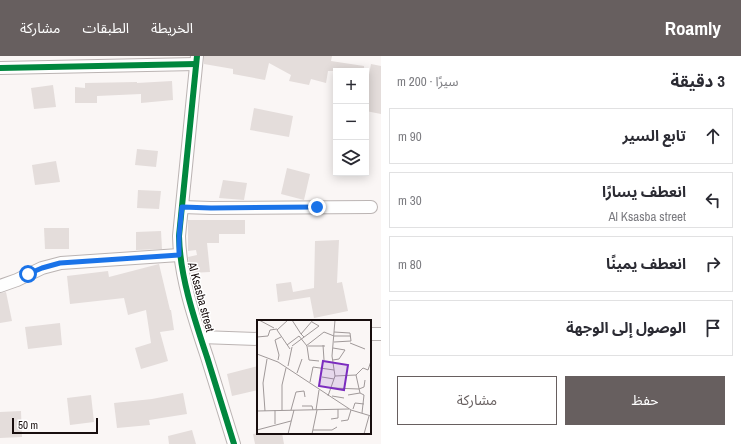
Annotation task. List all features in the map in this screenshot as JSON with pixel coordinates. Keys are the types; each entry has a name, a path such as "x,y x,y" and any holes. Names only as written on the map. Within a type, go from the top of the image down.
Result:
{"street":[{"path":"0,68 196,60"},
{"name":"Al Ksasba street","path":"196,60 179,236 179,255 196,328 234,444"},
{"path":"182,207 371,207"},
{"path":"0,286 42,268 60,263 179,255"},
{"path":"200,337 257,339"}],"building":[{"path":"204,56 332,56 331,61 364,66 364,68 333,68 333,71 328,71 326,83 311,79 309,85 289,81 291,75 269,63 265,80 233,74 233,69 204,64"},
{"path":"371,64 381,66 381,114 369,112 369,74"},
{"path":"172,81 173,100 141,103 141,94 97,96 97,103 75,103 75,87 85,88 85,83"},
{"path":"53,85 56,107 34,109 31,88"},
{"path":"254,108 293,116 289,137 250,130"},
{"path":"137,149 158,151 156,167 135,165"},
{"path":"56,161 60,182 35,185 32,165"},
{"path":"287,168 310,174 304,200 281,194"},
{"path":"223,180 247,183 244,200 219,198"},
{"path":"138,190 161,191 159,209 137,208"},
{"path":"188,220 245,220 245,234 219,234 219,243 207,243 210,272 191,273 188,257 197,255 196,250 188,251"},
{"path":"44,228 69,228 69,249 45,249"},
{"path":"161,231 162,249 136,250 136,232"},
{"path":"339,240 337,283 342,282 348,311 314,318 310,297 278,302 276,284 291,282 293,292 314,288 315,241"},
{"path":"159,264 171,310 174,330 160,332 168,361 141,369 135,348 151,343 146,310 128,315 124,298 70,304 67,276 108,271 109,277"},
{"path":"6,292 12,321 0,323 0,293"},
{"path":"60,323 62,345 28,349 25,327"},
{"path":"257,366 257,390 232,396 227,374"},
{"path":"183,393 187,414 149,420 150,425 117,428 114,403 152,399"},
{"path":"91,395 94,422 70,425 67,398"},
{"path":"21,411 22,437 0,438 0,412"},
{"path":"192,430 196,444 169,444 168,436"},
{"path":"253,434 282,434 284,444 255,444"}],"cycle path":[{"path":"197,56 179,236 180,251 185,282 193,312 234,444"},
{"path":"0,68 196,64"}],"route":[{"path":"28,274 53,264 60,263 179,255 182,207 317,207"}]}
